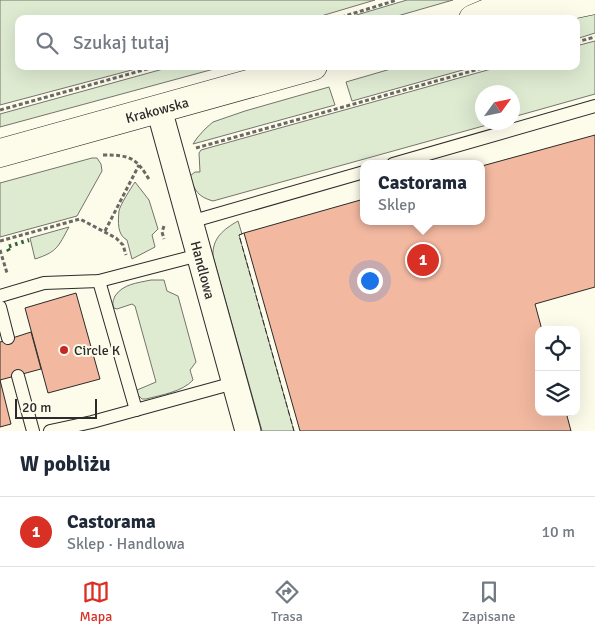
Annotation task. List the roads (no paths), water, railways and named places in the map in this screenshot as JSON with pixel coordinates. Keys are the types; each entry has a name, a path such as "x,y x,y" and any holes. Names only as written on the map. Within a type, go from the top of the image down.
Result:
{"street":[{"path":"482,15 516,0"},
{"path":"514,15 554,5 595,0"},
{"name":"Krakowska","path":"0,153 299,70"},
{"name":"Handlowa","path":"159,109 248,431"}],"lane":[{"path":"407,160 595,106"},
{"path":"190,222 360,173"},
{"path":"0,296 44,283 99,281 199,255"},
{"path":"99,281 136,410"},
{"path":"0,307 8,338"},
{"path":"18,376 33,431"},
{"path":"50,431 92,422 234,383"}],"place":[{"name":"Castorama","path":"423,260"},
{"name":"Circle K","path":"64,350"}]}
